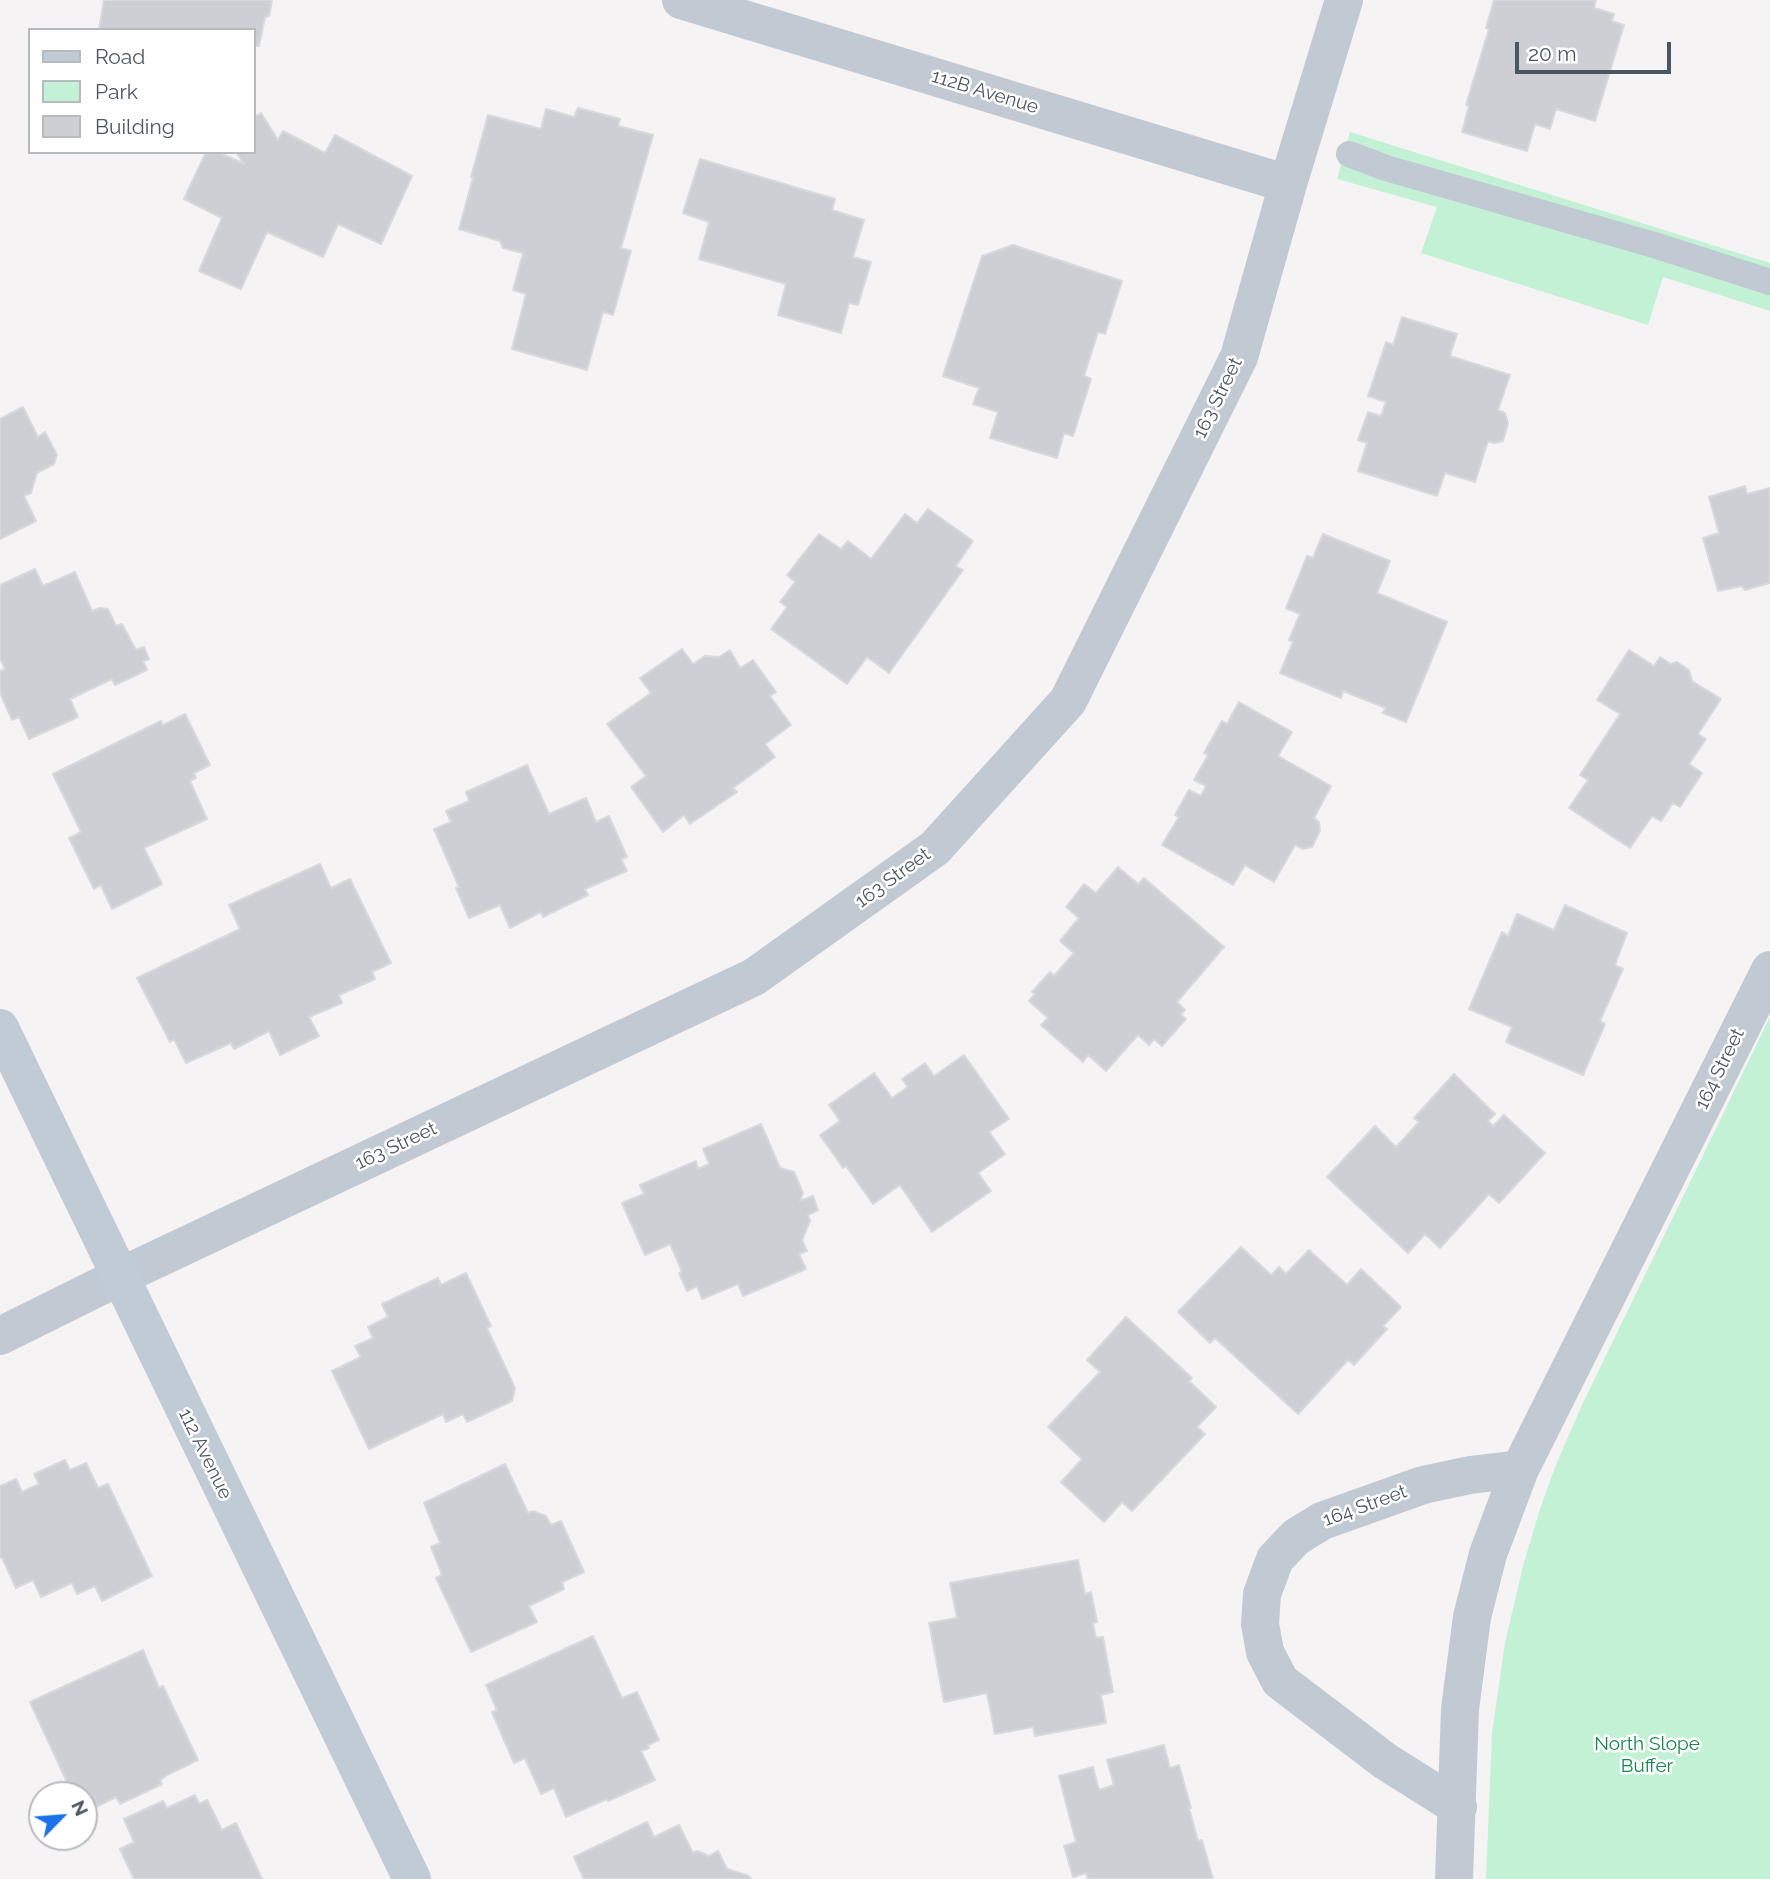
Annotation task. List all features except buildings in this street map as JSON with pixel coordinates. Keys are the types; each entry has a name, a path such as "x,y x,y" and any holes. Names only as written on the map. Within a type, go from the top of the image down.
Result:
{"street":[{"name":"112B Avenue","path":"681,0 1288,184"},
{"name":"163 Street","path":"0,1336 119,1277 754,977 935,848 1068,701 1240,357 1288,184 1344,0"},
{"name":"164 Street","path":"1454,1879 1460,1709 1472,1617 1488,1554 1520,1469 1770,970"},
{"name":"112 Avenue","path":"0,1028 412,1879"},
{"name":"164 Street","path":"1458,1807 1385,1761 1280,1681 1265,1652 1259,1624 1262,1594 1275,1559 1296,1537 1322,1521 1423,1485 1470,1475 1520,1469"}],"lane":[{"path":"1349,154 1386,168 1654,244 1770,282"}],"green space":[{"path":"1350,132 1770,263 1770,311 1663,277 1648,325 1421,253 1437,207 1337,179"},
{"name":"North Slope Buffer","path":"1770,1017 1770,1879 1486,1879 1492,1733 1505,1643 1540,1509 1582,1405"}]}
